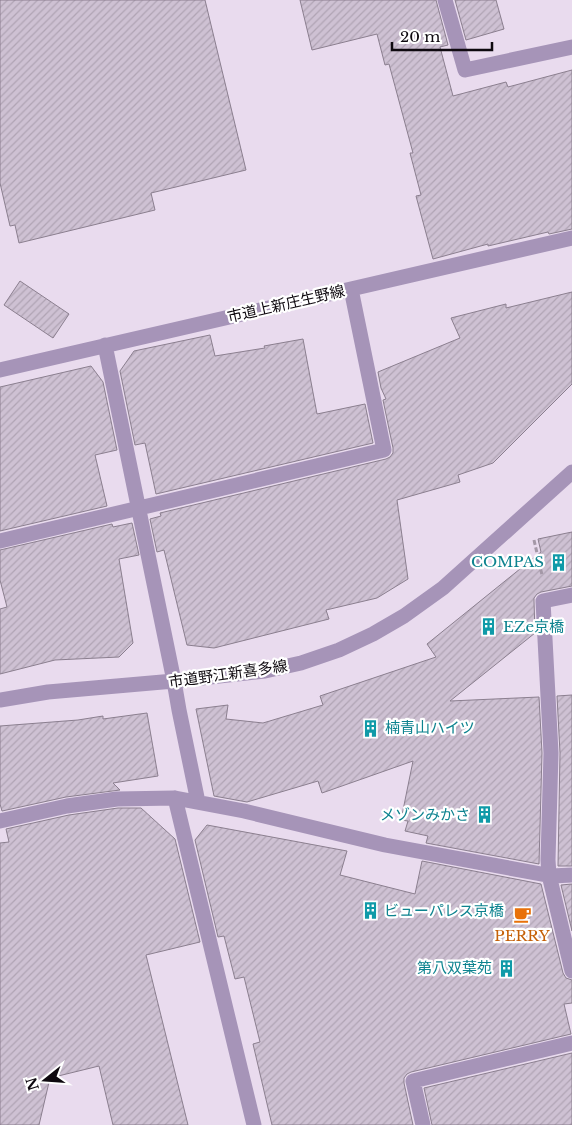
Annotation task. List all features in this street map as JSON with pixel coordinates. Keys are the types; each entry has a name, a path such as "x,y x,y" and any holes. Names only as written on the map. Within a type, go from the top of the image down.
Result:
{"street":[{"path":"445,0 465,70 572,47"},
{"name":"市道上新庄生野線","path":"0,370 572,238"},
{"path":"0,541 384,450 351,289"},
{"path":"105,345 198,802"},
{"name":"市道野江新喜多線","path":"0,700 48,692 242,674 301,663 339,650 373,634 404,616 443,588 572,472"},
{"path":"572,594 543,601 550,753 549,876 572,971"},
{"path":"0,821 67,806 117,799 175,798 244,811 386,845 549,876 572,875"},
{"path":"175,798 254,1125"},
{"path":"423,1125 414,1081 572,1043"}],"path":[{"path":"533,539 548,600"}],"building":[{"path":"0,0 205,0 246,170 151,193 155,210 19,243 15,225 10,226 0,183"},
{"path":"300,0 436,0 448,45 440,47 453,96 506,82 508,87 572,70 572,229 549,234 548,232 488,246 488,244 433,259 416,196 421,195 410,153 413,153 389,64 385,65 377,34 312,50"},
{"path":"455,0 496,0 504,29 466,40"},
{"path":"20,281 69,314 53,338 4,305"},
{"path":"572,292 572,384 493,463 458,475 460,482 397,500 408,579 377,598 326,610 329,619 214,648 187,645 164,550 157,552 150,519 161,516 160,513 390,457 393,453 393,448 383,400 386,399 381,388 378,372 460,338 451,318 506,304 506,308"},
{"path":"210,335 215,356 265,348 264,346 303,339 317,414 365,404 373,443 156,494 145,443 135,445 120,371 134,351"},
{"path":"91,366 103,382 117,450 95,455 107,506 0,531 0,387"},
{"path":"132,523 139,555 119,559 133,643 119,657 55,660 0,674 0,609 7,607 0,580 0,550 112,524 113,527"},
{"path":"572,532 572,586 537,594 534,598 535,633 450,701 539,697 542,753 539,864 426,843 428,836 405,831 408,821 401,820 413,761 322,793 318,781 247,802 214,796 196,709 228,705 226,719 263,723 323,705 320,696 436,657 427,644 541,552 538,539"},
{"path":"572,695 572,866 558,866 560,753 557,696"},
{"path":"147,713 158,776 113,783 120,790 66,797 2,811 0,804 0,726 78,720 103,716 103,719"},
{"path":"118,808 141,808 175,839 200,942 146,955 188,1125 113,1125 99,1066 50,1078 39,1125 0,1125 0,843 9,842 6,829 69,815"},
{"path":"207,825 347,851 340,875 415,894 422,861 541,884 563,973 566,978 572,980 572,1003 564,1004 571,1034 407,1074 404,1078 404,1083 413,1125 272,1125 253,1044 260,1042 244,977 235,979 224,936 218,937 195,840"},
{"path":"572,884 572,931 561,885"},
{"path":"572,1053 572,1125 432,1125 424,1088"}],"place":[{"name":"COMPAS","path":"558,562"},
{"name":"EZe京橋","path":"489,627"},
{"name":"楠青山ハイツ","path":"371,728"},
{"name":"メゾンみかさ","path":"484,815"},
{"name":"ビューパレス京橋","path":"370,911"},
{"name":"PERRY","path":"522,915"},
{"name":"第八双葉苑","path":"506,968"}]}
